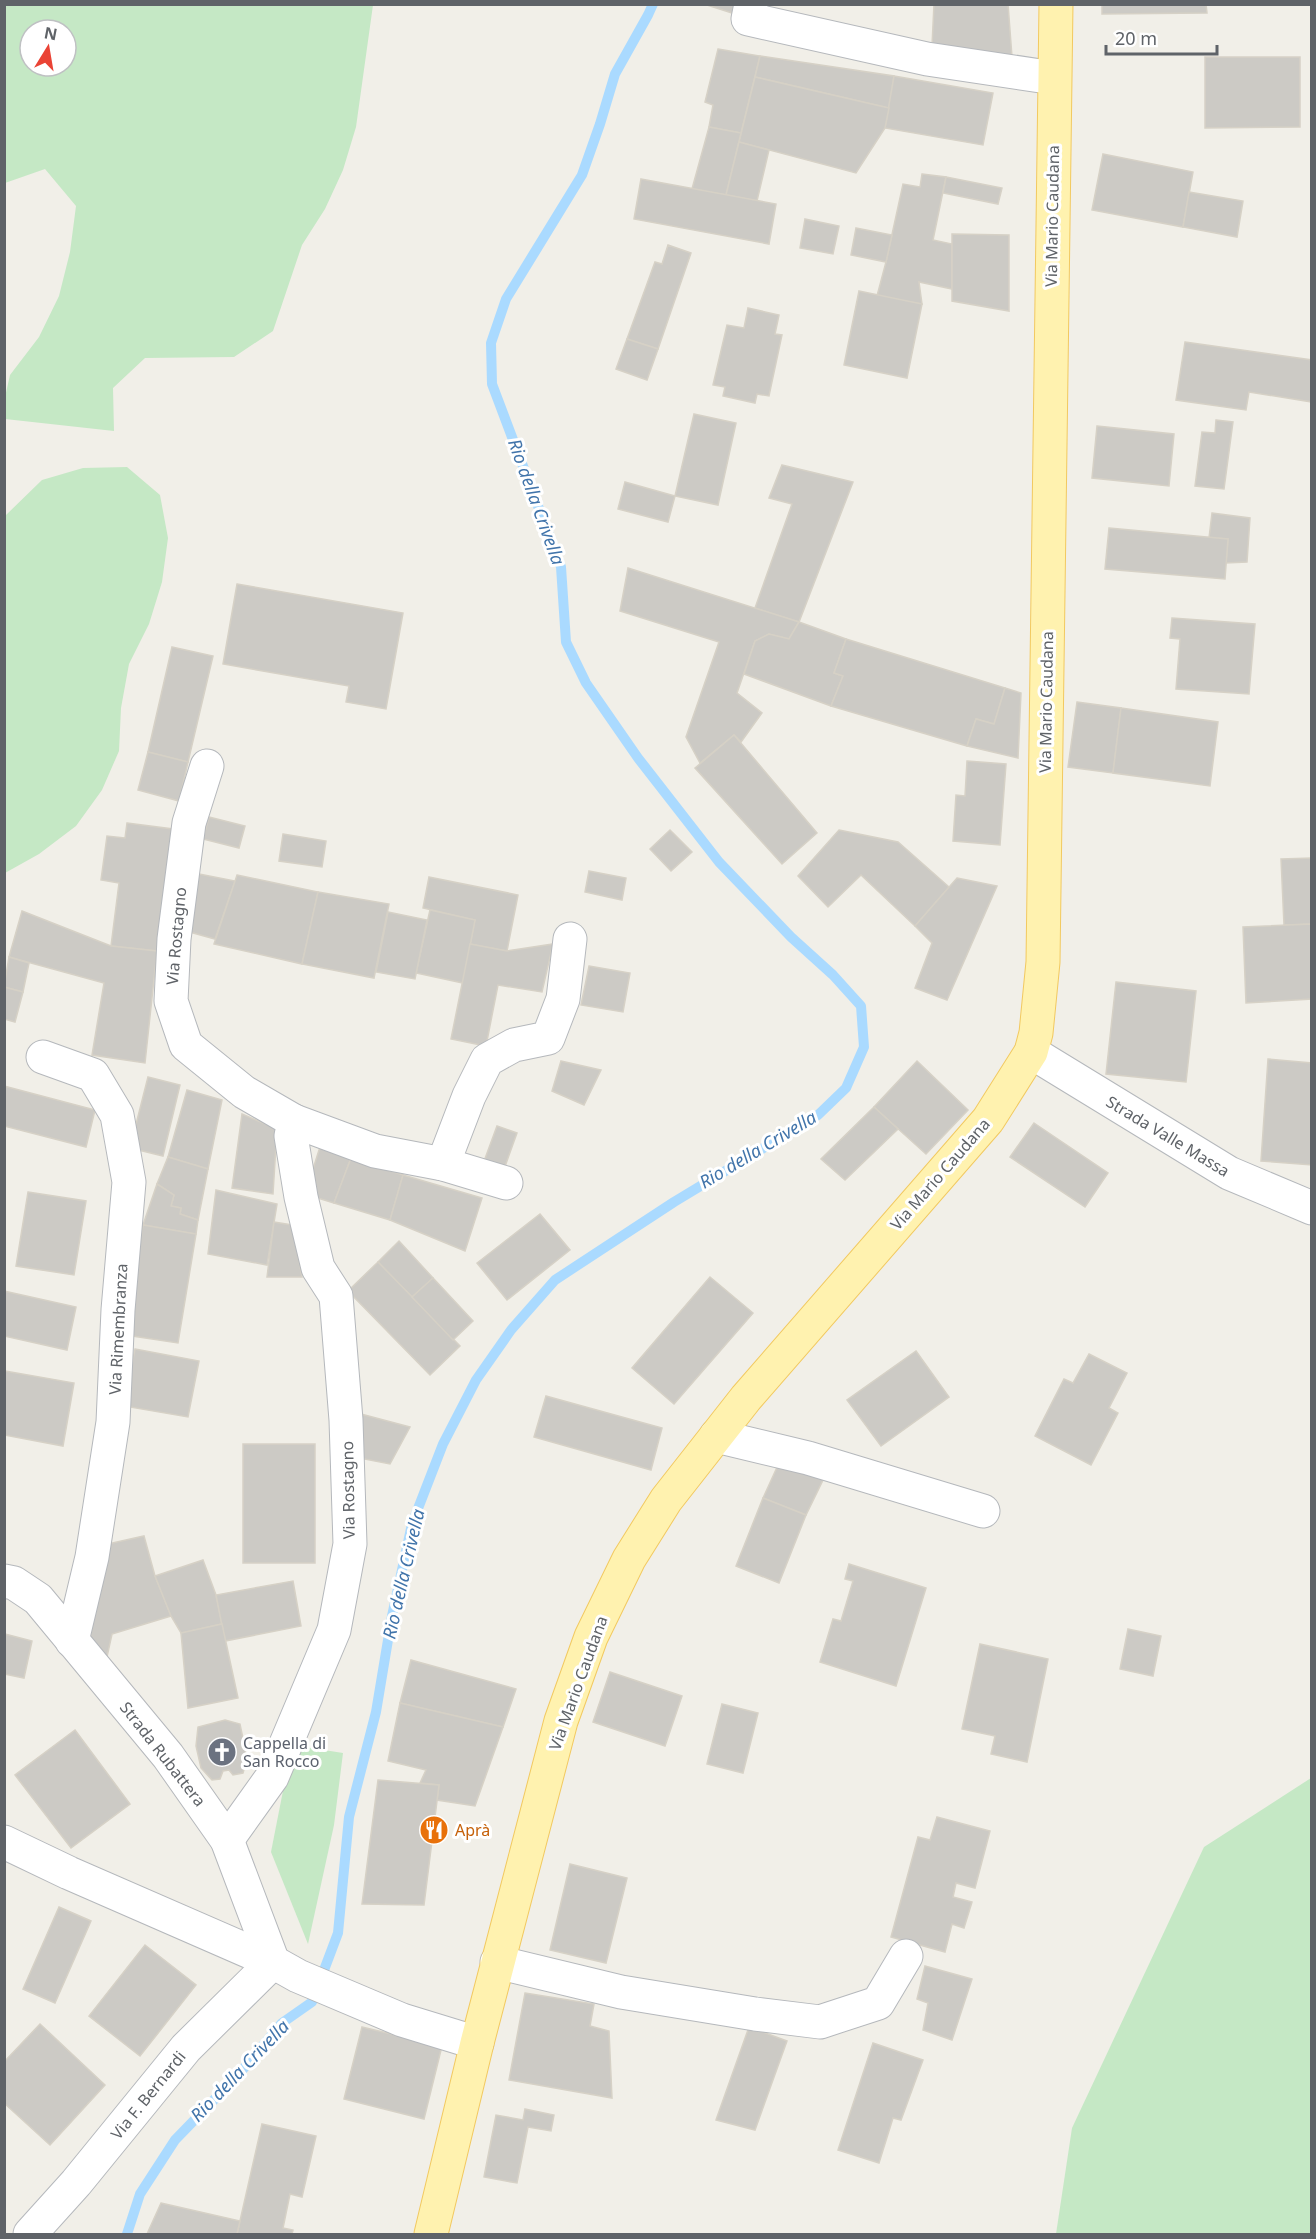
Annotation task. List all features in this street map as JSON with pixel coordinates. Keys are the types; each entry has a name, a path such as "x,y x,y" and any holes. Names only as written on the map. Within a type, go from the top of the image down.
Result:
{"main road":[{"name":"Via Mario Caudana","path":"430,2235 497,1962 561,1721 591,1637 635,1549 666,1500 746,1398 988,1120 1031,1052 1036,1033 1044,962 1056,4"}],"street":[{"path":"752,4 748,19 927,59 1054,78"},
{"name":"Via Rostagno","path":"207,766 189,823 174,939 171,1001 186,1045 244,1092 294,1121 375,1150 443,1164 506,1183"},
{"path":"443,1164 469,1096 488,1060 514,1045 548,1038 563,999 570,939"},
{"name":"Strada Valle Massa","path":"1031,1052 1229,1173 1311,1208"},
{"name":"Via Rimembranza","path":"43,1058 93,1075 117,1115 129,1182 118,1310 113,1422 92,1557 72,1641"},
{"name":"Via Rostagno","path":"228,1840 272,1777 334,1630 350,1544 346,1420 336,1296 318,1268 301,1197 291,1136 294,1121"},
{"path":"716,1436 808,1458 983,1511"},
{"name":"Strada Rubattera","path":"4,1581 14,1583 38,1599 168,1756 228,1840 285,1969"},
{"path":"4,1842 342,1995 402,2020 477,2043"},
{"path":"497,1962 621,1992 820,2022 878,2003 906,1956"},
{"name":"Via F. Bernardi","path":"30,2235 76,2183 186,2048 285,1969"}],"green space":[{"path":"5,4 373,5 356,127 343,170 325,209 302,245 273,331 234,357 145,358 113,388 114,431 5,419 5,397 10,375 39,337 59,296 70,252 76,206 45,169 5,183"},
{"path":"127,467 160,495 168,538 162,582 149,624 129,664 121,708 119,751 102,790 76,826 39,854 5,873 5,516 42,480 83,468"},
{"path":"292,1745 343,1753 334,1825 308,1944 271,1852"},
{"path":"1311,1778 1311,2234 1056,2234 1072,2128 1204,1847"}],"building":[{"path":"704,4 735,4 732,13"},
{"path":"934,4 1008,4 1012,57 932,46"},
{"path":"1102,4 1206,4 1207,13 1102,14"},
{"path":"718,49 760,56 741,133 709,127 713,105 705,102"},
{"path":"760,56 894,76 889,108 755,77"},
{"path":"1205,57 1300,57 1300,127 1205,128"},
{"path":"894,76 993,93 983,145 885,128"},
{"path":"755,77 889,108 885,128 856,173 739,142"},
{"path":"709,127 741,133 726,195 692,189"},
{"path":"739,142 769,150 757,201 726,195"},
{"path":"1103,154 1193,172 1183,227 1092,210"},
{"path":"922,174 946,177 933,240 952,244 952,289 919,282 922,304 877,296 903,184 920,187"},
{"path":"946,177 1002,188 998,204 943,193"},
{"path":"641,179 776,204 769,244 634,219"},
{"path":"1189,192 1243,201 1237,237 1183,227"},
{"path":"805,219 839,226 833,254 800,248"},
{"path":"856,228 892,235 886,262 851,255"},
{"path":"952,234 1009,235 1009,311 952,301"},
{"path":"668,245 691,253 658,349 627,339 655,262 662,264"},
{"path":"859,291 922,304 907,378 844,365"},
{"path":"748,308 779,315 775,334 782,335 769,396 757,394 755,403 723,396 725,387 713,385 727,325 744,328"},
{"path":"627,339 658,349 647,380 616,369"},
{"path":"1185,342 1312,360 1312,402 1249,392 1246,410 1176,400"},
{"path":"694,414 736,423 718,505 675,496"},
{"path":"1216,420 1233,422 1224,489 1195,486 1202,432 1215,433"},
{"path":"1097,426 1174,434 1169,486 1092,478"},
{"path":"782,465 853,482 799,622 755,608 792,504 769,498"},
{"path":"625,482 675,496 668,522 618,509"},
{"path":"1212,513 1250,518 1247,562 1226,563 1228,539 1209,538"},
{"path":"1109,528 1228,539 1225,579 1105,569"},
{"path":"628,568 799,622 789,639 769,634 755,641 737,693 762,713 741,742 734,735 700,763 686,737 719,642 620,611"},
{"path":"237,584 403,613 386,709 346,702 349,686 223,664"},
{"path":"1172,618 1255,624 1249,694 1176,689 1180,639 1170,638"},
{"path":"799,622 846,639 834,673 843,676 831,706 744,674 755,641 769,634 789,639"},
{"path":"846,639 1005,688 994,724 976,719 967,746 831,706 843,676 834,673"},
{"path":"172,647 213,656 188,762 148,752"},
{"path":"1005,688 1021,693 1018,758 967,746 976,719 994,724"},
{"path":"1077,702 1121,708 1113,773 1068,767"},
{"path":"1121,708 1218,722 1210,786 1113,773"},
{"path":"734,735 817,833 782,864 695,768"},
{"path":"148,752 188,762 179,801 138,790"},
{"path":"967,761 1006,764 1000,845 953,841 956,795 965,796"},
{"path":"209,817 245,826 239,848 203,839"},
{"path":"127,823 173,829 157,951 111,946 119,883 101,880 107,836 125,838"},
{"path":"670,830 692,852 671,871 650,849"},
{"path":"839,830 898,842 949,887 915,926 861,875 828,907 798,876"},
{"path":"283,834 326,841 322,867 279,861"},
{"path":"1312,858 1312,924 1284,925 1281,859"},
{"path":"589,871 626,878 622,900 585,892"},
{"path":"194,873 235,881 215,939 182,930"},
{"path":"237,875 318,892 302,964 214,944"},
{"path":"429,877 518,895 507,951 470,944 475,920 423,908"},
{"path":"957,878 997,886 947,1000 915,988 932,943 915,926"},
{"path":"318,892 389,904 374,978 302,964"},
{"path":"430,910 475,920 463,983 416,973"},
{"path":"22,911 111,946 157,951 145,1063 92,1055 104,983 9,957"},
{"path":"388,912 427,920 415,979 376,972"},
{"path":"1312,924 1312,999 1246,1003 1243,927"},
{"path":"470,944 507,951 553,944 542,992 498,985 486,1046 451,1039"},
{"path":"9,957 29,963 23,992 4,987"},
{"path":"589,966 630,973 623,1012 581,1005"},
{"path":"1116,982 1196,991 1186,1082 1106,1074"},
{"path":"4,987 23,992 15,1022 4,1019"},
{"path":"1268,1059 1312,1063 1312,1165 1261,1161"},
{"path":"561,1061 601,1070 584,1105 552,1091"},
{"path":"917,1061 968,1110 926,1154 874,1107"},
{"path":"148,1077 180,1085 163,1156 130,1148"},
{"path":"4,1086 95,1110 86,1147 4,1126"},
{"path":"187,1090 222,1100 208,1169 168,1157"},
{"path":"874,1107 898,1129 845,1180 821,1159"},
{"path":"242,1114 277,1129 273,1194 232,1188"},
{"path":"1034,1123 1108,1173 1085,1207 1010,1157"},
{"path":"497,1126 517,1133 503,1172 483,1164"},
{"path":"320,1147 351,1158 334,1203 305,1194"},
{"path":"168,1157 208,1169 198,1220 180,1214 181,1208 171,1206 174,1195 157,1184"},
{"path":"351,1158 403,1175 390,1220 334,1203"},
{"path":"403,1175 482,1198 465,1251 390,1220"},
{"path":"157,1184 174,1195 171,1206 181,1208 180,1214 198,1220 196,1234 143,1225"},
{"path":"216,1190 277,1204 267,1265 208,1254"},
{"path":"28,1192 86,1201 74,1275 16,1266"},
{"path":"540,1214 570,1250 507,1300 477,1263"},
{"path":"274,1222 292,1225 302,1277 267,1277"},
{"path":"143,1225 196,1234 178,1343 126,1335"},
{"path":"399,1241 433,1278 412,1297 378,1262"},
{"path":"378,1262 460,1346 430,1375 348,1291"},
{"path":"710,1277 753,1313 674,1404 632,1368"},
{"path":"433,1278 473,1321 453,1340 412,1297"},
{"path":"4,1291 76,1307 67,1350 4,1336"},
{"path":"135,1349 199,1361 188,1417 124,1406"},
{"path":"916,1351 949,1397 881,1446 847,1400"},
{"path":"1089,1354 1127,1373 1109,1408 1118,1413 1091,1465 1035,1436 1064,1379 1073,1383"},
{"path":"5,1371 74,1383 63,1446 4,1435"},
{"path":"546,1396 662,1428 651,1470 534,1437"},
{"path":"361,1414 410,1427 390,1464 354,1457"},
{"path":"243,1444 315,1444 315,1563 243,1563"},
{"path":"778,1465 825,1476 806,1515 763,1498"},
{"path":"763,1498 806,1515 779,1583 736,1566"},
{"path":"144,1536 155,1576 171,1616 112,1634 105,1666 89,1649 103,1545"},
{"path":"203,1560 216,1595 222,1624 181,1633 171,1616 155,1576"},
{"path":"849,1564 926,1588 896,1686 820,1662 833,1619 841,1621 853,1581 845,1579"},
{"path":"293,1581 301,1626 225,1641 216,1595"},
{"path":"222,1624 238,1698 188,1708 181,1633"},
{"path":"1128,1629 1161,1636 1153,1676 1120,1669"},
{"path":"5,1634 32,1641 24,1678 4,1674"},
{"path":"980,1644 1048,1659 1027,1762 991,1754 995,1736 962,1729"},
{"path":"411,1660 516,1689 503,1727 400,1703"},
{"path":"610,1672 682,1696 665,1746 593,1722"},
{"path":"400,1703 503,1727 475,1806 437,1800 439,1785 420,1783 426,1770 388,1761"},
{"path":"722,1704 758,1713 743,1773 707,1764"},
{"name":"Cappella di San Rocco","path":"225,1720 240,1724 247,1758 243,1773 233,1775 229,1770 223,1771 220,1779 212,1780 201,1768 196,1746 198,1727"},
{"path":"75,1730 130,1804 71,1848 15,1775"},
{"path":"378,1780 439,1785 424,1905 362,1904"},
{"path":"937,1817 990,1831 975,1888 956,1883 953,1897 972,1902 964,1928 952,1924 945,1952 891,1937 918,1837 930,1840"},
{"path":"570,1864 627,1878 606,1963 550,1950"},
{"path":"59,1907 91,1921 55,2003 23,1989"},
{"path":"145,1945 196,1985 140,2056 89,2016"},
{"path":"925,1966 972,1979 952,2040 923,2030 928,2003 917,1999"},
{"path":"525,1993 594,2004 590,2026 609,2031 612,2098 509,2080"},
{"path":"40,2024 105,2085 50,2145 4,2103 4,2062"},
{"path":"362,2027 442,2046 424,2119 344,2099"},
{"path":"749,2027 787,2041 755,2130 716,2120"},
{"path":"873,2043 923,2060 901,2120 893,2118 879,2163 838,2150"},
{"path":"525,2109 554,2115 551,2131 528,2127 517,2183 484,2177 496,2115 523,2120"},
{"path":"262,2124 316,2136 302,2197 290,2194 283,2228 293,2230 292,2234 237,2234"},
{"path":"161,2203 240,2221 237,2234 147,2234"}],"waterway":[{"name":"Rio della Crivella","path":"127,2234 140,2194 175,2140 238,2075 282,2023 312,2002 338,1933 349,1817 376,1712 392,1616 412,1524 443,1444 476,1380 511,1330 555,1280 674,1202 818,1115 846,1088 864,1047 861,1006 833,975 791,937 719,862 638,758 586,683 566,642 561,567 492,384 491,343 506,299 582,175 615,74 653,4"}],"place":[{"name":"Cappella di San Rocco","path":"222,1752"},
{"name":"Aprà","path":"434,1830"}]}
